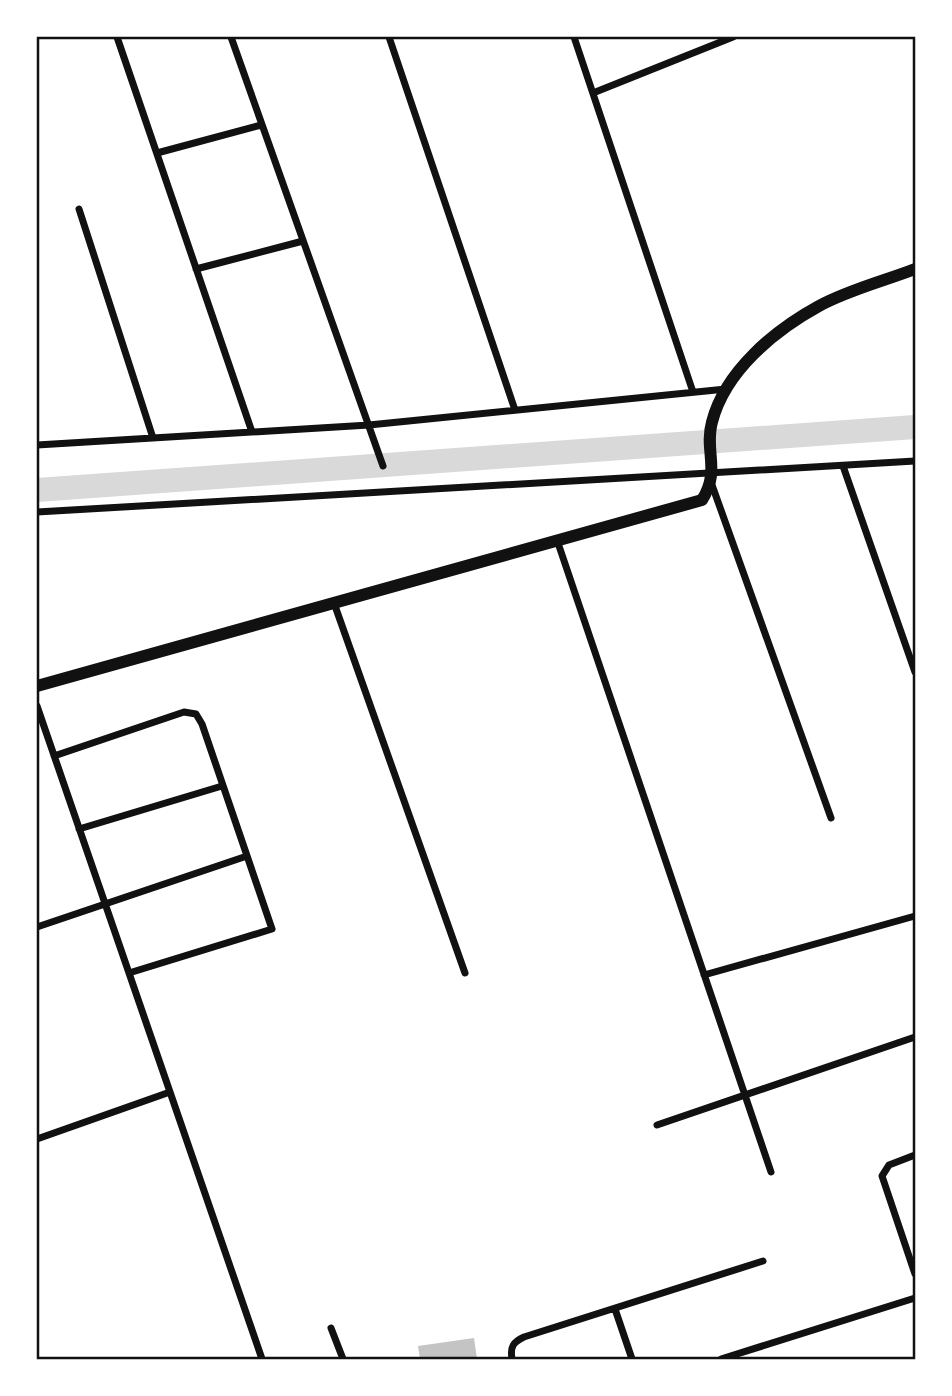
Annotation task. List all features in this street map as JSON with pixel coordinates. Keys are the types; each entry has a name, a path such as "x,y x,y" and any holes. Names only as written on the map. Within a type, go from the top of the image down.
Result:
{"street":[{"path":"117,37 252,432"},
{"path":"231,37 383,466"},
{"path":"389,37 515,410"},
{"path":"574,37 693,392"},
{"path":"593,93 733,37"},
{"path":"157,153 261,125"},
{"path":"79,209 153,438"},
{"path":"196,269 303,241"},
{"path":"831,818 712,478 711,424 726,389 760,348 821,305 915,269"},
{"path":"37,445 369,425 726,389"},
{"path":"37,512 712,478 915,461"},
{"path":"843,466 915,672"},
{"path":"37,686 702,500 712,478"},
{"path":"557,540 771,1172"},
{"path":"334,603 465,973"},
{"path":"37,706 262,1359"},
{"path":"54,756 191,711 202,724 272,929 129,974"},
{"path":"79,829 222,786"},
{"path":"37,927 247,856"},
{"path":"704,975 915,916"},
{"path":"657,1125 915,1037"},
{"path":"37,1139 170,1093"},
{"path":"915,1155 889,1165 882,1177 915,1273"},
{"path":"512,1359 510,1350 514,1342 524,1337 763,1261"},
{"path":"721,1359 915,1298"},
{"path":"615,1309 632,1359"},
{"path":"331,1328 344,1359"}],"building":[{"path":"474,1338 477,1359 420,1359 418,1346"}],"waterway":[{"path":"37,490 915,427"}]}
